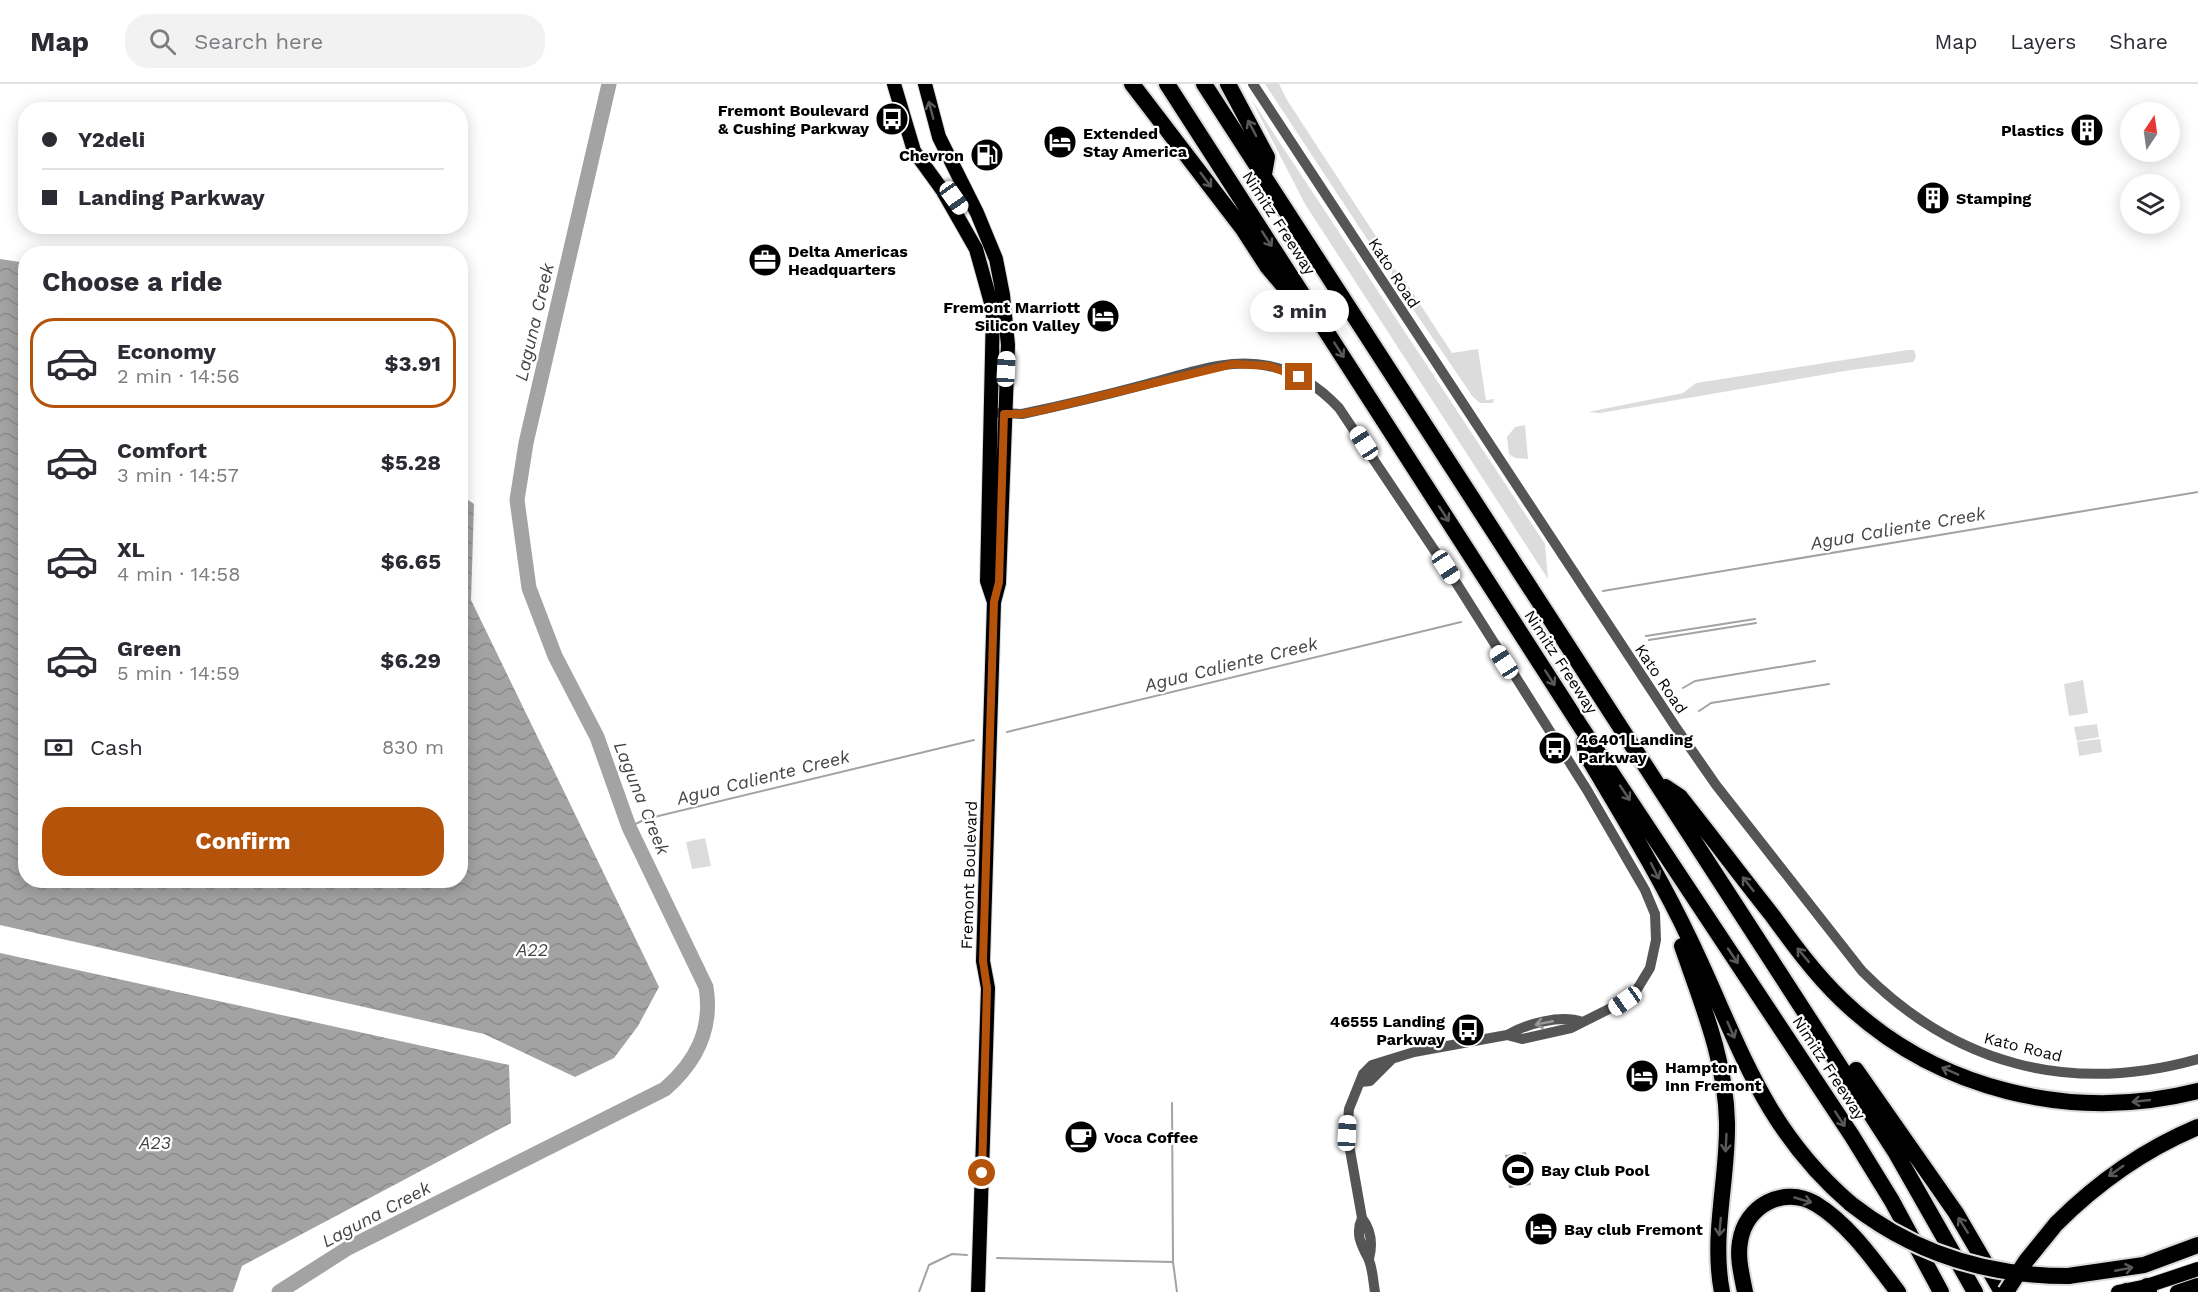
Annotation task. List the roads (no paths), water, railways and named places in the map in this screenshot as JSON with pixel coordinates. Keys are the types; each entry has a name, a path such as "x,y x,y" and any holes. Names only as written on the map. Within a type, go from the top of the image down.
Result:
{"highway":[{"path":"1132,84 1288,291 1307,301"},
{"name":"Nimitz Freeway","path":"1167,84 1581,727 1852,1136 1892,1201 1941,1292"},
{"path":"1192,84 1862,1116 1936,1240 1962,1292"},
{"name":"Nimitz Freeway","path":"1204,84 1808,1015 1918,1188 1975,1292"},
{"path":"1228,84 1267,157 1263,174"},
{"path":"1581,727 1586,754 1655,870 1669,902 1717,1047 1725,1086 1727,1125 1717,1257 1722,1292"},
{"path":"1656,780 1680,797 1804,957 1839,997 1875,1028 1919,1056 1993,1088 2061,1101 2133,1102 2198,1090"},
{"path":"1669,902 1690,939 1749,1071 1772,1114 1815,1170 1851,1204 1903,1238 1941,1256 1999,1271 2068,1276 2144,1265 2198,1245"},
{"path":"1808,1015 1832,1037 1938,1186 2004,1292 2056,1224 2116,1171 2145,1152 2198,1127"},
{"path":"1745,1292 1739,1243 1747,1220 1765,1202 1790,1197 1815,1203 1827,1212 1861,1247 1898,1292"}],"main road":[{"name":"Fremont Boulevard","path":"894,84 914,151 943,191 970,236 980,260 993,310 998,413 999,582 994,602 983,961 987,988 978,1292"},
{"name":"Fremont Boulevard","path":"925,84 939,137 977,213 996,259 1007,326 998,413"},
{"path":"943,191 954,198 963,210 977,213"},
{"path":"970,236 976,239 988,256 996,259"},
{"path":"2124,1292 2148,1289 2198,1269"},
{"path":"2177,1292 2198,1285"}],"street":[{"name":"Kato Road","path":"1253,84 1685,741 1862,971 1891,998 1937,1032 2001,1060 2034,1069 2099,1075 2152,1071 2198,1059"},
{"path":"998,413 1022,414 1207,368 1242,364 1269,366 1299,377 1327,395 1339,408 1457,584 1587,790 1651,903 1657,926 1652,961 1644,980 1636,991 1615,1008 1571,1028 1522,1039 1507,1035 1414,1052 1390,1060 1370,1081 1361,1082 1352,1098 1347,1133 1362,1218 1368,1226 1372,1247 1369,1259 1375,1292"}],"water":[{"name":"A22","path":"0,259 18,262 18,888 468,888 468,500 474,504 471,600 659,987 638,1026 614,1058 575,1077 484,1034 0,925"},
{"name":"A23","path":"0,953 509,1065 511,1123 242,1266 233,1292 0,1292"},
{"name":"Bay Club Pool","path":"1526,1152 1531,1185 1509,1188 1505,1155"}],"waterway":[{"name":"Laguna Creek","path":"279,1292 348,1248 665,1089 685,1068 700,1044 704,1031 708,1003 706,987 629,827 597,737 555,656 529,588 517,500 526,443 609,84"},
{"name":"Agua Caliente Creek","path":"1603,591 2198,492"},
{"path":"1646,636 1755,619"},
{"name":"Agua Caliente Creek","path":"1007,732 1461,622"},
{"path":"1649,640 1756,623"},
{"path":"1683,688 1695,681 1815,661"},
{"path":"1699,711 1711,703 1829,684"},
{"name":"Agua Caliente Creek","path":"629,827 646,819 974,740"},
{"path":"1172,1103 1173,1262"},
{"path":"919,1292 929,1265 952,1254 967,1255"},
{"path":"997,1258 1173,1262 1177,1292"}],"place":[{"name":"Fremont Boulevard & Cushing Parkway","path":"892,119"},
{"name":"Plastics","path":"2087,130"},
{"name":"Extended Stay America","path":"1060,142"},
{"name":"Chevron","path":"987,155"},
{"name":"Stamping","path":"1933,198"},
{"name":"Delta Americas Headquarters","path":"765,260"},
{"name":"Fremont Marriott Silicon Valley","path":"1103,316"},
{"name":"46401 Landing Parkway","path":"1555,748"},
{"name":"46555 Landing Parkway","path":"1468,1030"},
{"name":"Hampton Inn Fremont","path":"1642,1076"},
{"name":"Voca Coffee","path":"1081,1137"},
{"name":"Bay Club Pool","path":"1518,1170"},
{"name":"Bay club Fremont","path":"1541,1229"}]}
